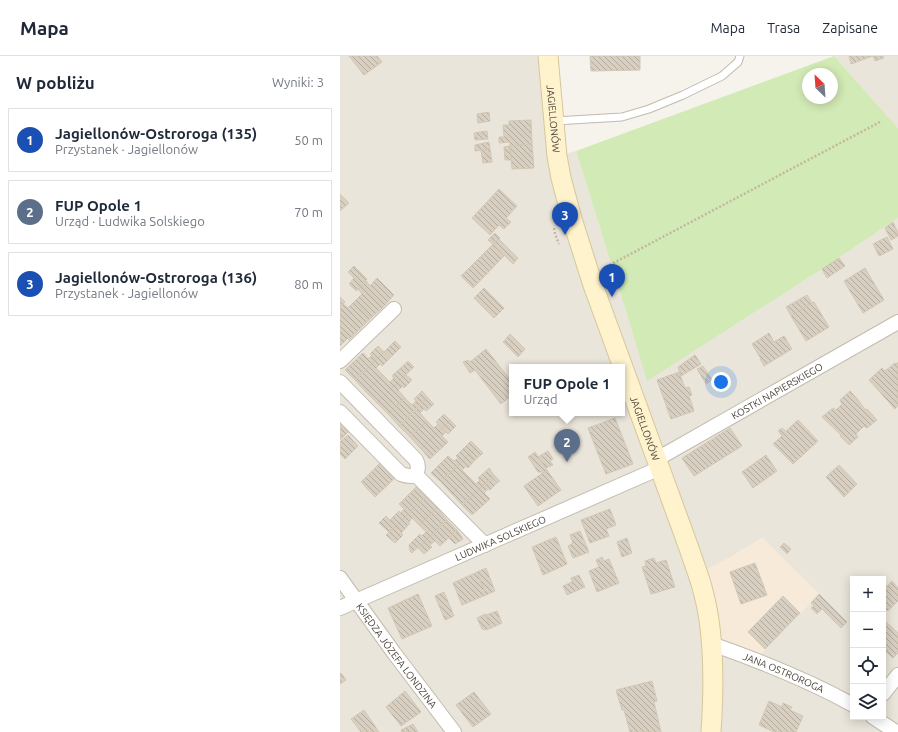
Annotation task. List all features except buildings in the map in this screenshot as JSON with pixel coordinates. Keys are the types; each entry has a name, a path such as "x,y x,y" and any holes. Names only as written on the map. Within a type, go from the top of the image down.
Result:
{"street":[{"name":"JAGIELLONÓW","path":"548,56 553,121 561,178 590,276 621,364"},
{"path":"340,361 394,308"},
{"name":"KOSTKI NAPIERSKIEGO","path":"658,464 898,322"},
{"name":"JAGIELLONÓW","path":"625,375 690,550 704,592 712,644 711,732"},
{"path":"340,382 416,460 418,469 416,475"},
{"path":"340,412 401,474 405,476 416,475"},
{"name":"LUDWIKA SOLSKIEGO","path":"340,608 485,545 658,464"},
{"path":"416,475 485,545"},
{"name":"KSIĘDZA JÓZEFA LONDZINA","path":"340,578 394,653 454,732"},
{"name":"JANA OSTROROGA","path":"712,644 749,657 789,674 850,703"},
{"path":"886,690 898,675"},
{"path":"878,720 896,732"}],"lane":[{"path":"553,121 622,117 649,109 683,95 722,76 738,62 740,56"}],"path":[{"path":"590,276 880,122"}],"shaded area":[{"path":"340,56 548,56 557,156 576,151 647,380 822,269 898,218 898,732 340,732","holes":["762,538 819,594 755,660 734,555"]},
{"path":"834,56 898,56 898,128"},
{"path":"763,538 819,594 755,660 712,644 698,574"}],"green space":[{"path":"834,56 898,128 898,218 822,269 647,381 576,151"}],"place":[{"name":"Jagiellonów-Ostroroga (136)","path":"565,235"},
{"name":"Jagiellonów-Ostroroga (135)","path":"612,297"},
{"name":"FUP Opole 1","path":"567,462"}]}
